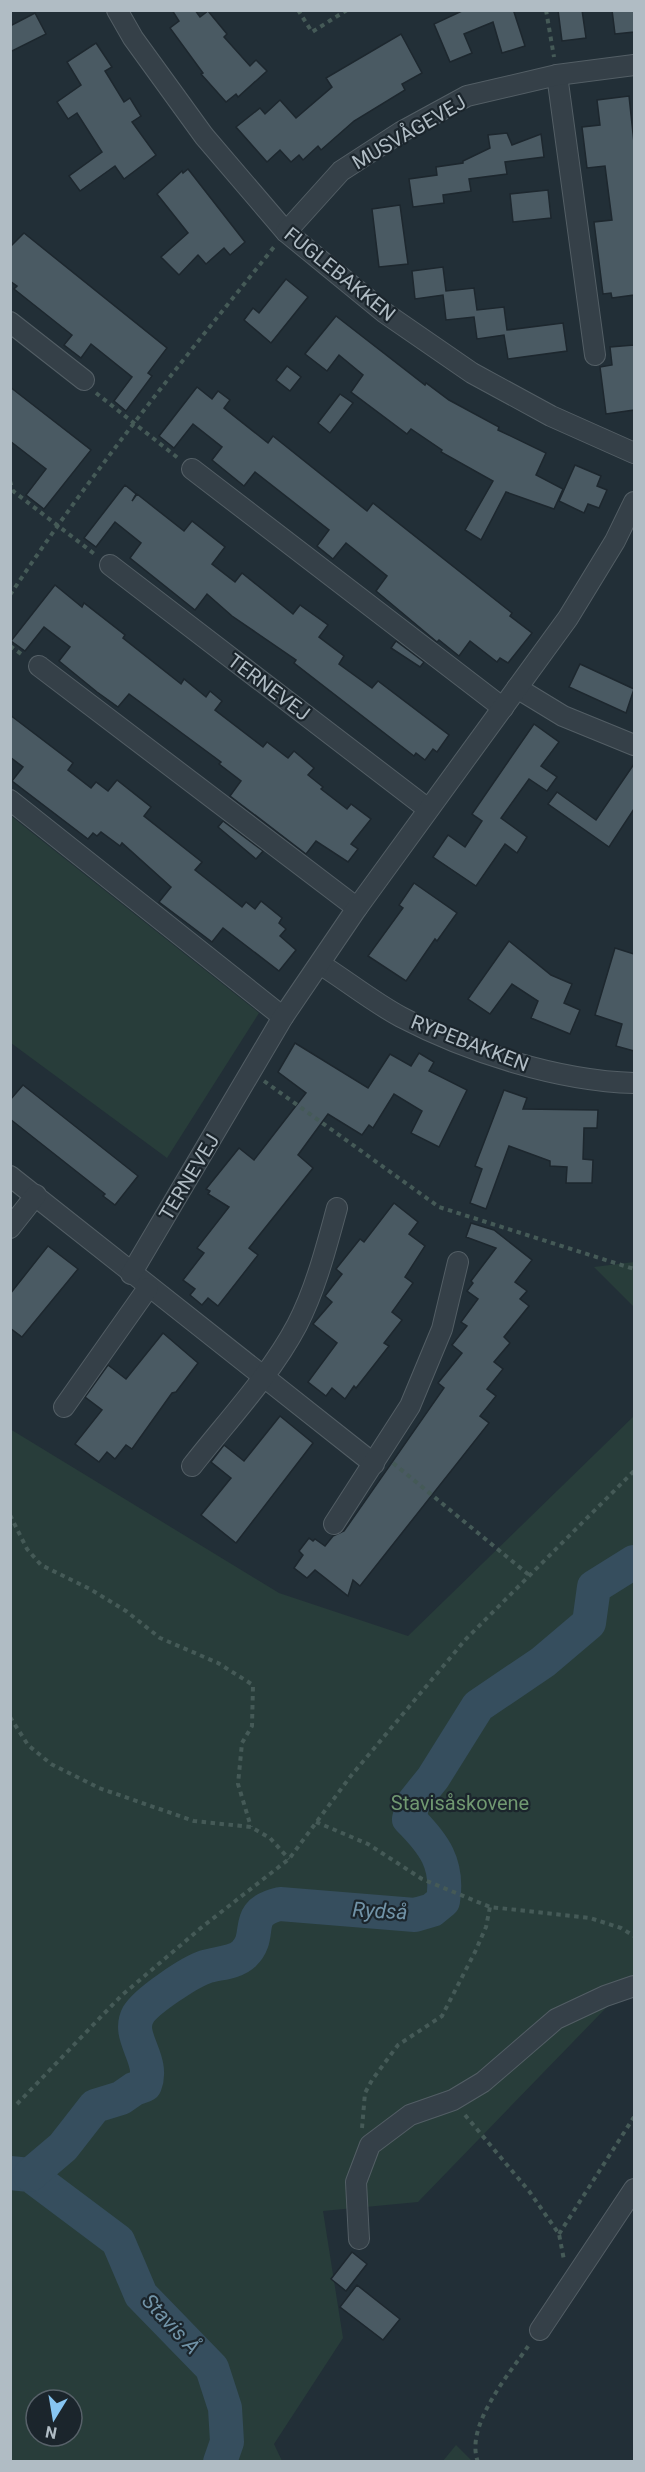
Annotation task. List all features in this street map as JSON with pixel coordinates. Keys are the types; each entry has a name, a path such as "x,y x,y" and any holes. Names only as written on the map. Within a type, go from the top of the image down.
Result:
{"street":[{"name":"FUGLEBAKKEN","path":"117,10 204,136 286,232 385,313 472,373 551,416 634,453"},
{"name":"MUSVÅGEVEJ","path":"286,232 341,171 401,132 467,96 557,75 634,65"},
{"path":"557,75 595,355"},
{"path":"10,322 84,380"},
{"path":"192,469 503,708"},
{"name":"TERNEVEJ","path":"131,1274 283,1017 357,908 568,618 615,541 634,502"},
{"name":"TERNEVEJ","path":"110,565 428,809"},
{"path":"39,666 357,908"},
{"path":"517,688 563,716 634,745"},
{"path":"10,801 283,1017"},
{"name":"RYPEBAKKEN","path":"320,964 400,1017 467,1045 546,1071 634,1083"},
{"path":"10,1176 148,1288 374,1464"},
{"path":"10,1228 36,1195"},
{"path":"192,1466 261,1377 296,1326 318,1277 338,1208"},
{"path":"334,1524 410,1406 442,1329 458,1262"},
{"path":"64,1407 148,1288"},
{"path":"359,2239 356,2182 370,2145 410,2115 453,2100 483,2082 556,2019 605,1996 634,1986"},
{"path":"540,2330 634,2189"}],"path":[{"path":"298,10 312,32 347,10"},
{"path":"546,10 557,75"},
{"path":"10,595 57,525 134,421 286,232"},
{"path":"84,380 89,388 134,421 192,469"},
{"path":"10,481 13,491 110,565"},
{"path":"252,1072 439,1208 634,1269"},
{"path":"17,2104 121,1996 201,1928 289,1859 315,1822 466,1639 634,1471"},
{"path":"412,1478 529,1575"},
{"path":"10,1515 27,1549 41,1565 99,1594 160,1638 218,1663 253,1685 252,1726 242,1743 238,1784 250,1827"},
{"path":"10,1717 28,1745 51,1764 99,1788 194,1821 250,1827 270,1838 289,1859"},
{"path":"315,1822 368,1844 422,1879 490,1907 590,1918 621,1928 634,1936"},
{"path":"370,2145 363,2137 361,2123 366,2093 398,2045 442,2016 475,1952 490,1907"},
{"path":"453,2100 529,2191 559,2234 569,2288"},
{"path":"559,2234 634,2117"},
{"path":"478,2462 476,2434 490,2403 540,2330"}],"green space":[{"path":"11,816 259,1013 167,1158 11,1043"},
{"path":"634,1262 634,1307 594,1267"},
{"name":"Stavisåskovene","path":"634,1416 634,1979 418,2202 323,2211 343,2338 274,2444 282,2461 11,2461 10,1429 279,1593 408,1636"},
{"path":"456,2445 472,2461 443,2461"}],"building":[{"path":"172,10 195,10 200,17 208,11 227,34 224,37 250,66 256,60 267,71 238,97 236,94 226,102 201,74 203,73 170,28 179,21"},
{"path":"464,10 517,10 514,12 525,46 502,53 493,22 464,34 472,53 450,62 434,24"},
{"path":"558,10 582,10 586,38 562,41"},
{"path":"612,10 634,10 634,32 615,34"},
{"path":"35,13 46,34 10,52 10,26"},
{"path":"401,34 422,73 402,84 405,90 354,121 321,150 318,146 303,160 299,155 291,162 280,150 267,162 236,127 260,108 265,114 280,100 296,118 332,87 326,78"},
{"path":"96,43 112,67 105,71 124,102 130,98 141,116 132,122 156,155 124,179 115,166 80,191 69,176 102,152 77,113 68,119 57,102 81,85 67,62"},
{"path":"629,96 634,143 634,295 612,298 611,293 603,294 594,222 612,220 605,166 587,168 582,127 600,125 597,100"},
{"path":"507,133 512,145 541,134 544,157 505,162 507,174 469,179 471,191 443,195 444,203 413,207 409,179 437,175 436,167 463,163 490,148 488,135"},
{"path":"188,169 245,242 230,255 224,248 206,264 198,255 179,275 161,257 188,233 157,194 182,171 183,173"},
{"path":"548,190 551,218 513,222 510,194"},
{"path":"400,205 408,264 379,267 372,209"},
{"path":"24,233 167,348 148,373 152,376 126,411 114,401 132,377 91,344 81,358 64,345 72,335 14,289 17,286 10,281 10,247"},
{"path":"443,267 446,291 474,288 477,310 504,307 507,330 563,323 567,351 508,359 504,335 477,339 474,317 446,320 443,295 415,299 412,271"},
{"path":"286,279 308,297 271,343 244,320 253,308 259,313"},
{"path":"336,316 425,385 426,383 449,400 499,427 498,430 546,453 536,475 563,489 554,509 506,492 481,540 465,530 493,481 441,452 442,450 411,429 407,434 351,392 363,375 339,355 327,371 305,354"},
{"path":"634,345 634,410 606,414 600,367 612,365 610,347"},
{"path":"287,366 301,377 290,391 276,380"},
{"path":"10,387 91,450 44,509 26,495 46,469 10,441"},
{"path":"197,387 212,399 218,391 230,400 224,408 268,443 273,436 367,511 373,503 512,613 510,616 532,633 508,663 500,658 497,662 470,641 459,656 439,640 437,642 376,591 387,576 346,543 333,559 317,546 329,530 255,472 244,486 212,460 222,447 193,424 174,448 159,436"},
{"path":"340,394 353,403 330,433 318,423"},
{"path":"575,465 601,476 597,486 607,490 599,508 588,504 584,513 559,501"},
{"path":"125,485 136,494 132,501 137,494 184,531 192,521 225,547 212,564 235,582 242,573 293,614 300,605 328,625 319,637 344,656 339,664 372,688 378,681 449,735 437,752 433,749 425,760 416,753 414,756 294,663 296,660 232,616 207,594 195,610 130,558 141,543 115,522 96,547 84,538"},
{"path":"55,585 82,607 84,603 125,635 123,638 181,684 184,679 206,697 210,691 222,701 215,710 263,747 267,742 288,758 294,751 314,768 308,775 323,787 321,789 347,809 351,804 371,819 351,844 358,849 348,862 316,841 306,854 230,796 241,781 219,764 221,762 129,694 118,707 97,692 59,661 70,647 44,627 25,651 11,641"},
{"path":"396,641 424,662 420,667 391,648"},
{"path":"580,664 634,689 626,713 569,687"},
{"path":"10,715 73,763 68,770 91,788 96,782 108,791 117,780 151,807 144,816 202,862 195,870 242,907 246,902 255,909 261,901 282,918 279,923 286,929 280,936 296,950 279,971 223,928 212,942 159,902 171,887 122,843 120,846 101,832 97,836 93,833 88,839 12,781 23,767 10,757"},
{"path":"534,724 559,742 541,766 557,777 547,791 529,779 501,818 527,837 517,853 505,844 476,886 433,857 448,835 465,847 482,821 472,814"},
{"path":"634,764 634,809 609,847 548,804 557,792 596,820"},
{"path":"223,821 263,851 256,859 218,827"},
{"path":"414,883 457,913 437,941 435,939 406,981 368,956 403,908 399,905"},
{"path":"509,941 551,975 572,984 564,1003 580,1010 570,1034 531,1018 538,1001 512,984 490,1014 468,999"},
{"path":"615,948 634,954 634,1051 616,1046 622,1024 595,1015"},
{"path":"295,1043 368,1088 390,1054 411,1066 419,1053 434,1062 429,1071 467,1090 439,1147 411,1133 422,1111 394,1094 373,1128 369,1125 362,1135 328,1114 298,1155 313,1168 249,1248 258,1255 218,1306 208,1298 202,1305 190,1295 195,1289 183,1280 204,1253 197,1248 229,1207 208,1194 210,1191 206,1189 239,1148 254,1160 306,1093 278,1072"},
{"path":"23,1085 138,1176 115,1205 103,1196 105,1194 10,1119 10,1100"},
{"path":"504,1090 527,1098 523,1109 598,1110 597,1128 584,1128 583,1159 593,1160 592,1183 566,1183 567,1167 550,1166 550,1161 509,1146 486,1209 470,1203 482,1169 475,1166"},
{"path":"394,1203 418,1222 409,1234 425,1246 405,1277 413,1283 392,1312 402,1320 384,1343 389,1346 345,1399 332,1388 326,1396 308,1382 337,1343 313,1324 332,1302 325,1296 342,1274 336,1269 360,1239 364,1242"},
{"path":"471,1223 494,1230 532,1260 515,1282 527,1291 520,1299 529,1306 504,1337 510,1343 494,1362 503,1369 487,1389 496,1396 480,1416 489,1423 360,1586 353,1580 348,1596 315,1570 307,1578 294,1568 303,1555 299,1551 309,1538 325,1546 333,1536 344,1531 444,1388 438,1383 462,1353 452,1345 467,1326 461,1322 478,1299 467,1291 473,1283 471,1281 496,1248 466,1237"},
{"path":"48,1246 78,1269 22,1337 10,1328 10,1294"},
{"path":"163,1333 198,1363 176,1392 172,1393 132,1449 126,1445 115,1459 107,1452 99,1462 75,1444 102,1410 85,1397 108,1365 126,1379"},
{"path":"280,1416 313,1443 236,1543 201,1515 231,1478 211,1462 224,1445 244,1461"},
{"path":"352,2252 367,2264 346,2291 331,2279"},
{"path":"357,2285 400,2319 383,2340 340,2307"}],"waterway":[{"name":"Rydså","path":"30,2175 63,2147 95,2106 121,2098 145,2085 146,2066 135,2032 135,2023 143,2009 189,1975 205,1967 236,1959 244,1954 253,1939 257,1919 268,1908 280,1904 415,1915 432,1910 443,1901 444,1876 438,1855 426,1837 409,1819 413,1803 433,1778 478,1706 543,1662 589,1623 594,1587 634,1562"},
{"name":"Stavis Å","path":"10,2173 30,2175 118,2241 141,2295 212,2368 225,2408 227,2442 220,2462"}]}
